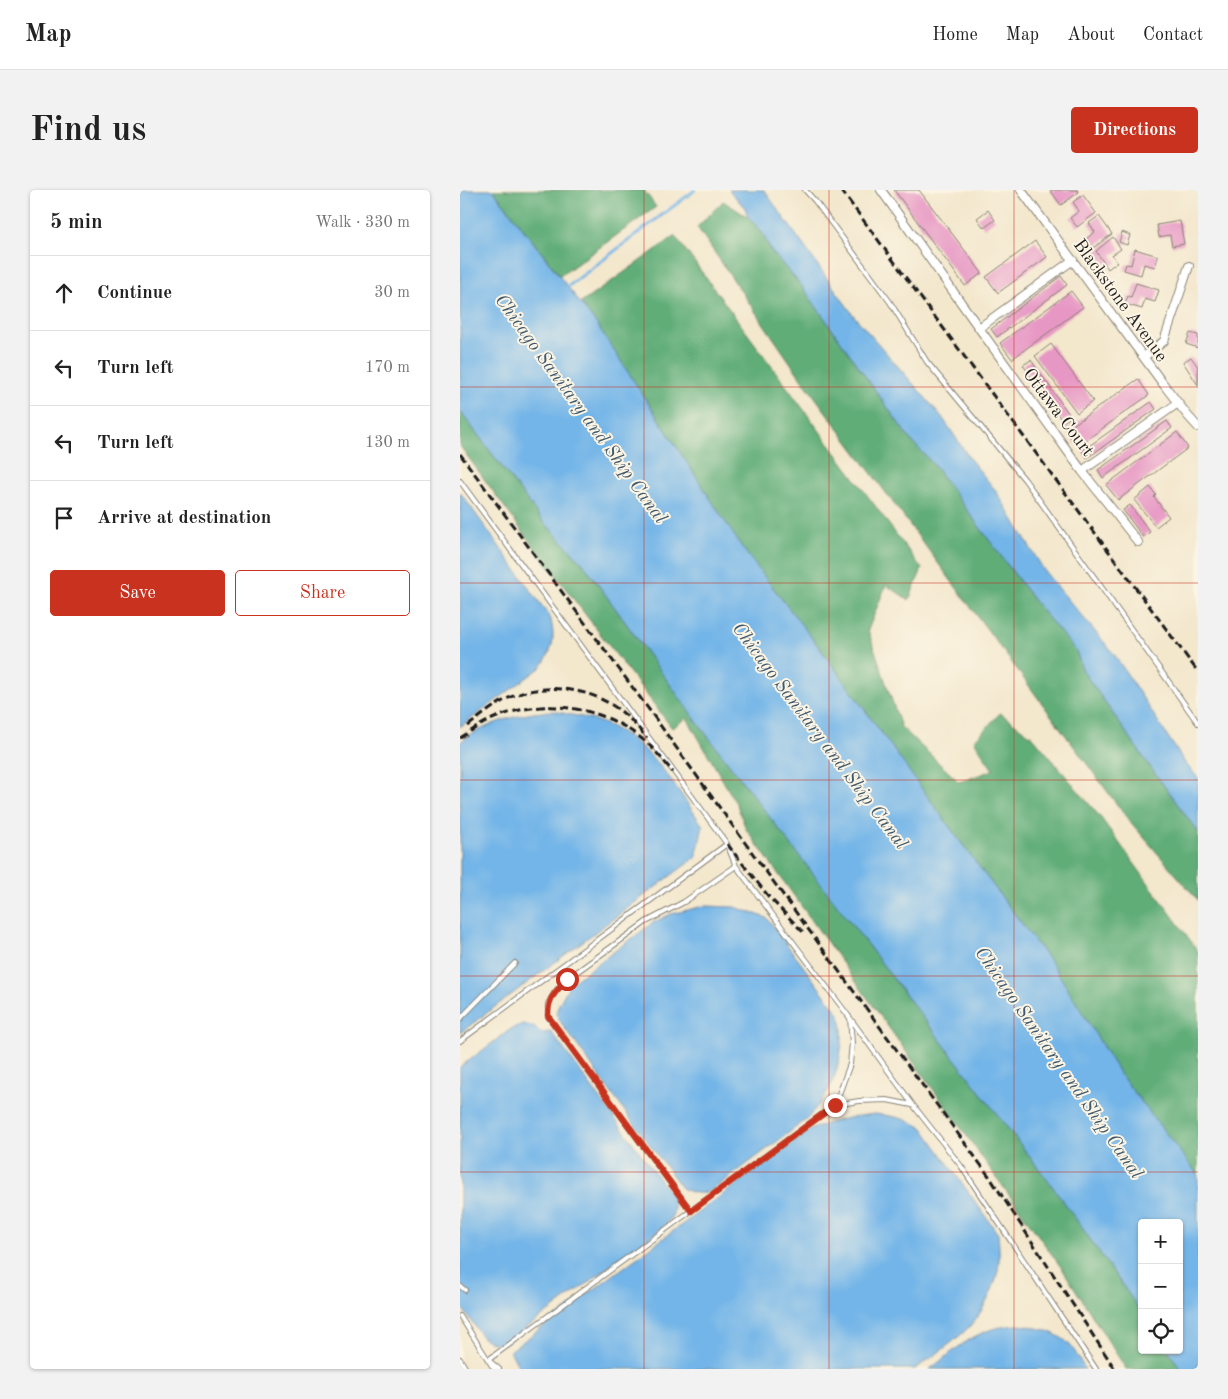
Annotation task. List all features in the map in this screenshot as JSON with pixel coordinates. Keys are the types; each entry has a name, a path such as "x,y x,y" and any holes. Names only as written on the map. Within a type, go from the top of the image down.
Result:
{"street":[{"name":"Ottawa Court","path":"881,190 1082,471 1178,403"},
{"name":"Blackstone Avenue","path":"1021,190 1178,403 1198,427"},
{"path":"979,328 1074,260"},
{"path":"1144,357 1164,342 1189,266"},
{"path":"1082,471 1138,542"}],"lane":[{"path":"805,190 890,302 927,362 1025,480 1198,723"},
{"path":"460,481 727,844 736,866 913,1105 961,1166 1096,1369"},
{"path":"460,1041 727,844"},
{"path":"691,1211 548,1016 548,1004 555,992 567,979 646,922 684,902 736,866"},
{"path":"460,1019 515,963"},
{"path":"835,1105 850,1064 852,1043 850,1018"},
{"path":"488,1360 835,1105 859,1101 887,1100 913,1105"},
{"path":"460,1286 465,1290"},
{"path":"460,1316 494,1369"},
{"path":"460,1359 466,1369"},
{"path":"488,1360 499,1369"}],"green space":[{"path":"493,190 644,190 656,207 560,276"},
{"path":"723,201 748,217 762,232 771,251 801,285 909,438 933,464 1035,602 1076,651 1083,671 1198,832 1198,900 1127,818 803,381 697,227"},
{"path":"675,236 922,569 909,600 886,585 868,630 901,727 959,782 993,770 974,741 1000,713 1033,737 1101,818 1198,951 1198,1175 1119,1073 1055,968 959,840 828,659 743,549 598,326 581,303"},
{"path":"460,411 542,520 582,562 700,726 1059,1195 1138,1307 1138,1354 1171,1354 1181,1369 1126,1369 1063,1270 746,829 737,805 687,718 672,728 533,546 460,446"}],"water":[{"name":"Chicago Sanitary and Ship Canal","path":"460,190 493,190 598,326 743,549 828,659 959,840 1055,968 1119,1073 1198,1175 1198,1369 1181,1369 1171,1354 1183,1354 1183,1219 1138,1219 1138,1307 1059,1195 700,726 582,562 542,520 460,411"},
{"path":"729,190 764,190 854,316 942,417 970,459 996,491 1045,572 1114,654 1185,763 1198,778 1198,832 1083,671 1076,651 1035,602 933,464 909,438 801,285 771,251 762,232 748,217 745,208"},
{"path":"460,492 550,617 553,638 548,656 540,668 460,727"},
{"path":"554,711 603,723 635,741 648,753 672,781 703,826 696,857 460,1033 460,742 482,729 517,716"},
{"path":"704,906 735,907 767,918 839,1014 842,1026 842,1044 833,1081 825,1096 807,1119 715,1188 698,1193 682,1188 556,1014 558,1006 570,984 654,922 671,914"},
{"path":"522,1024 532,1026 542,1033 551,1032 672,1196 674,1210 662,1228 506,1343 492,1343 483,1338 460,1305 460,1067 511,1029"},
{"path":"875,1114 900,1118 923,1128 998,1234 998,1270 986,1303 965,1331 915,1369 520,1369 510,1351 812,1129 843,1119"},
{"path":"1018,1325 1039,1328 1065,1340 1085,1369 930,1369 979,1334 1002,1327"}],"building":[{"path":"894,190 919,190 982,273 965,286"},
{"path":"1050,190 1077,190 1079,192 1061,205"},
{"path":"1083,195 1096,213 1077,227 1070,218 1079,211 1073,202"},
{"path":"988,210 995,220 984,228 977,218"},
{"path":"1099,216 1112,234 1093,248 1086,239 1095,232 1089,223"},
{"path":"1180,221 1184,244 1172,246 1170,235 1159,237 1157,225"},
{"path":"1122,232 1130,235 1127,245 1119,242"},
{"path":"1113,237 1121,249 1112,255 1117,262 1108,269 1096,251"},
{"path":"1035,241 1047,257 998,293 986,277"},
{"path":"1135,249 1158,256 1155,267 1144,264 1141,275 1124,270 1126,264 1131,265"},
{"path":"1061,276 1067,285 997,337 991,329"},
{"path":"1136,283 1159,290 1155,302 1145,299 1142,309 1125,304 1128,296 1131,297"},
{"path":"1071,291 1083,307 1012,359 1000,343"},
{"path":"1190,333 1198,335 1198,348 1186,344"},
{"path":"1051,344 1093,401 1077,413 1035,356"},
{"path":"1191,357 1198,367 1198,385 1183,362"},
{"path":"1031,360 1071,417 1063,422 1023,365"},
{"path":"1138,379 1149,395 1078,446 1066,430"},
{"path":"1151,402 1156,409 1087,458 1082,451"},
{"path":"1167,421 1172,428 1103,478 1098,470"},
{"path":"1177,432 1188,448 1118,500 1106,485"},
{"path":"1150,487 1156,495 1154,497 1169,517 1156,527 1134,500"},
{"path":"1130,505 1150,532 1143,537 1123,510"}],"waterway":[{"path":"566,288 695,190"}],"railway":[{"path":"841,190 1198,672"},
{"path":"460,454 989,1176 1115,1369"},
{"path":"468,726 495,706 513,696 542,689 571,690 585,693 611,705 623,713 647,738"},
{"path":"460,738 486,722 510,713 531,708 572,708 612,720 631,731 651,747 673,772"},
{"path":"727,844 769,897 805,934"}],"route":[{"path":"567,979 555,992 548,1004 548,1016 691,1211 835,1105"}]}
